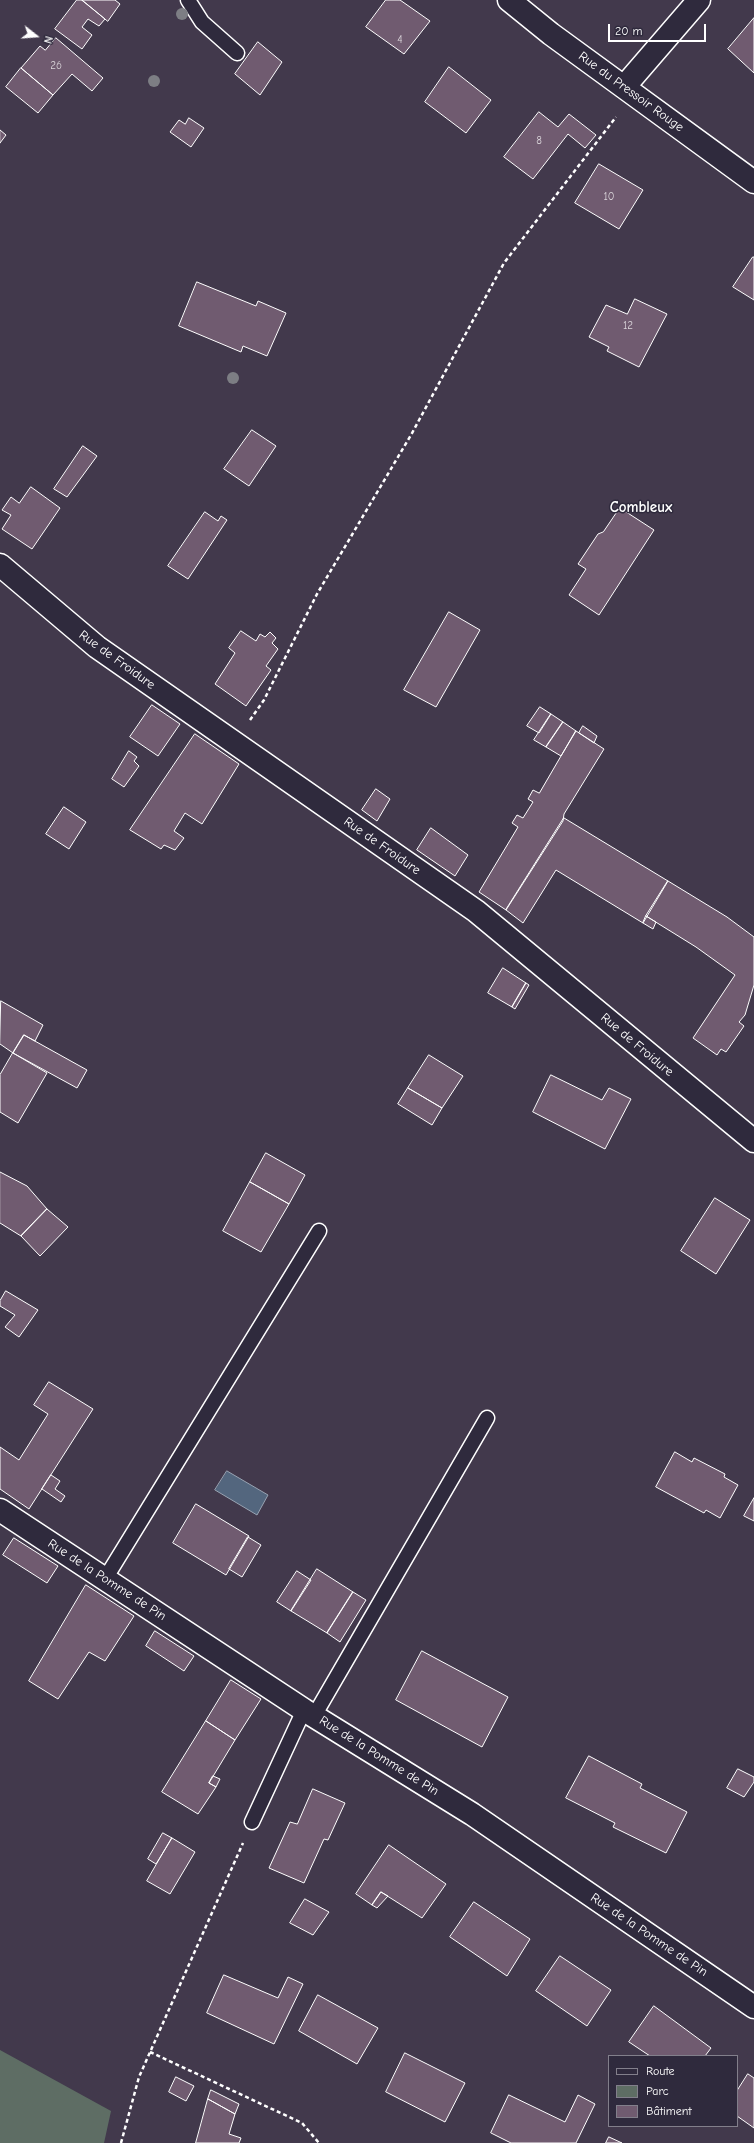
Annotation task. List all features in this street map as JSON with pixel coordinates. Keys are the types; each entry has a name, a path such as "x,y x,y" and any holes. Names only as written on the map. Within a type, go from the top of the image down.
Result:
{"street":[{"name":"Rue du Pressoir Rouge","path":"508,0 754,182"},
{"path":"628,90 699,0"},
{"name":"Rue de Froidure","path":"0,565 97,647 476,911 754,1141"},
{"name":"Rue de la Pomme de Pin","path":"0,1510 309,1713 472,1814 754,2007"}],"lane":[{"path":"188,0 202,22 237,53"},
{"path":"105,1579 319,1231"},
{"path":"252,1822 309,1713 487,1418"}],"path":[{"path":"234,743 264,700 317,594 411,435 504,263 628,90"},
{"path":"121,2143 138,2077 252,1822"},
{"path":"150,2052 302,2123 319,2143"}],"green space":[{"path":"0,2050 111,2111 104,2143 0,2143"}],"water":[{"path":"227,1471 268,1495 257,1515 215,1490"}],"building":[{"path":"77,0 82,0 105,19 99,26 88,19 82,27 92,35 82,49 55,29"},
{"path":"82,0 115,0 120,4 108,21"},
{"path":"386,0 400,0 430,21 404,54 366,27"},
{"path":"754,18 754,73 728,49"},
{"path":"56,38 103,78 92,91 72,74 53,95 21,68 40,46 45,50"},
{"path":"258,42 282,62 260,95 235,74"},
{"path":"449,67 491,100 466,133 425,102"},
{"path":"21,68 53,95 38,113 6,87"},
{"path":"539,112 558,127 569,114 596,135 585,148 568,134 533,179 504,157"},
{"path":"189,118 204,128 191,147 170,132 179,120 185,124"},
{"path":"0,130 6,135 0,143"},
{"path":"599,164 643,190 619,229 575,203"},
{"path":"754,257 754,300 733,287"},
{"path":"197,282 256,306 258,301 286,313 267,356 243,346 241,352 179,326"},
{"path":"635,299 667,314 639,367 607,351 609,347 589,337 606,305 627,314"},
{"path":"252,430 276,446 249,486 224,469"},
{"path":"83,446 97,456 67,497 54,489"},
{"path":"31,487 60,508 32,549 2,529 11,515 2,510 11,497 19,503"},
{"path":"620,508 654,530 599,615 569,595 586,569 578,564 598,534 603,532"},
{"path":"205,512 218,521 221,516 227,520 188,579 168,566"},
{"path":"449,612 480,630 436,707 404,690"},
{"path":"241,631 256,641 260,634 265,637 270,632 276,638 272,643 278,649 266,666 271,670 246,706 215,684 235,653 229,648"},
{"path":"152,705 180,724 158,756 130,737"},
{"path":"540,707 551,714 539,733 527,726"},
{"path":"551,714 563,722 546,747 534,740"},
{"path":"563,722 576,731 561,756 546,747"},
{"path":"583,726 597,736 594,743 579,733"},
{"path":"576,731 604,749 564,814 563,821 506,910 479,892 518,827 512,823 517,815 523,818 533,802 528,799 533,790 539,793"},
{"path":"195,734 239,764 202,824 185,813 174,831 184,838 175,850 164,845 161,849 130,830"},
{"path":"129,751 137,757 134,761 139,766 124,787 112,779"},
{"path":"376,789 390,799 377,821 362,810"},
{"path":"64,807 86,822 69,849 46,834"},
{"path":"564,818 668,881 643,923 556,870 523,923 506,910"},
{"path":"431,828 468,855 455,876 417,850"},
{"path":"668,881 727,917 754,937 754,985 745,1015 739,1022 744,1026 726,1052 721,1049 717,1055 693,1038 735,975 696,947 646,916"},
{"path":"646,916 656,922 653,929 643,923"},
{"path":"503,968 526,983 512,1007 488,993"},
{"path":"526,983 529,985 515,1009 512,1007"},
{"path":"1,1001 43,1025 35,1041 24,1035 13,1053 0,1044"},
{"path":"24,1035 87,1070 77,1088 13,1053"},
{"path":"13,1053 47,1073 18,1123 0,1112 0,1075"},
{"path":"429,1055 463,1076 442,1108 408,1088"},
{"path":"551,1075 602,1100 609,1088 631,1099 605,1149 533,1112"},
{"path":"408,1088 442,1108 432,1125 398,1104"},
{"path":"266,1153 305,1175 289,1204 250,1182"},
{"path":"0,1172 27,1186 47,1209 21,1236 0,1223"},
{"path":"250,1182 289,1204 261,1252 223,1231"},
{"path":"715,1198 750,1220 716,1274 681,1251"},
{"path":"47,1209 68,1227 40,1256 21,1236"},
{"path":"6,1291 38,1310 19,1337 5,1327 15,1315 0,1306 0,1301"},
{"path":"49,1382 93,1409 29,1509 0,1489 0,1447 19,1460 48,1414 34,1405"},
{"path":"675,1452 692,1462 694,1458 725,1474 724,1477 738,1485 720,1518 706,1510 704,1513 656,1487"},
{"path":"51,1475 60,1481 55,1489 65,1496 61,1502 42,1489"},
{"path":"754,1498 754,1521 744,1516"},
{"path":"196,1504 249,1536 226,1575 173,1543"},
{"path":"248,1537 261,1545 242,1577 229,1569"},
{"path":"14,1538 58,1566 47,1583 3,1555"},
{"path":"317,1569 353,1592 327,1633 291,1611"},
{"path":"297,1571 311,1580 291,1611 277,1602"},
{"path":"86,1585 134,1616 105,1661 89,1652 58,1699 29,1681"},
{"path":"353,1592 366,1600 340,1642 327,1633"},
{"path":"155,1631 194,1656 184,1671 146,1646"},
{"path":"422,1651 508,1697 482,1747 396,1700"},
{"path":"231,1680 261,1699 235,1740 206,1721"},
{"path":"206,1721 235,1740 209,1783 216,1787 198,1814 162,1792"},
{"path":"589,1756 642,1784 640,1788 687,1812 666,1853 613,1827 615,1823 566,1798"},
{"path":"738,1769 754,1777 754,1782 744,1797 727,1788"},
{"path":"213,1776 220,1779 216,1787 209,1783"},
{"path":"313,1789 345,1803 328,1840 324,1839 304,1883 269,1868 290,1822 297,1824"},
{"path":"163,1833 172,1838 156,1864 148,1859"},
{"path":"172,1838 195,1852 170,1894 147,1881"},
{"path":"389,1845 446,1884 422,1918 381,1892 372,1905 356,1894"},
{"path":"381,1892 388,1896 377,1908 372,1905"},
{"path":"305,1899 329,1912 313,1935 290,1923"},
{"path":"474,1902 530,1939 507,1976 450,1937"},
{"path":"560,1956 611,1990 587,2026 536,1991"},
{"path":"224,1975 278,1998 288,1977 303,1984 274,2044 207,2013"},
{"path":"318,1995 378,2028 357,2064 299,2031"},
{"path":"654,2006 711,2048 706,2055 648,2055 629,2042"},
{"path":"405,2053 465,2083 445,2122 386,2092"},
{"path":"748,2074 754,2078 754,2128 738,2117 738,2089"},
{"path":"176,2077 194,2086 186,2101 169,2092"},
{"path":"211,2090 239,2104 235,2114 208,2099"},
{"path":"509,2095 565,2122 578,2095 595,2104 576,2143 511,2143 491,2133"},
{"path":"208,2099 235,2114 229,2134 241,2138 239,2143 196,2143"},
{"path":"609,2137 622,2143 606,2143"}],"district":[{"name":"Combleux","path":"641,508"}]}
